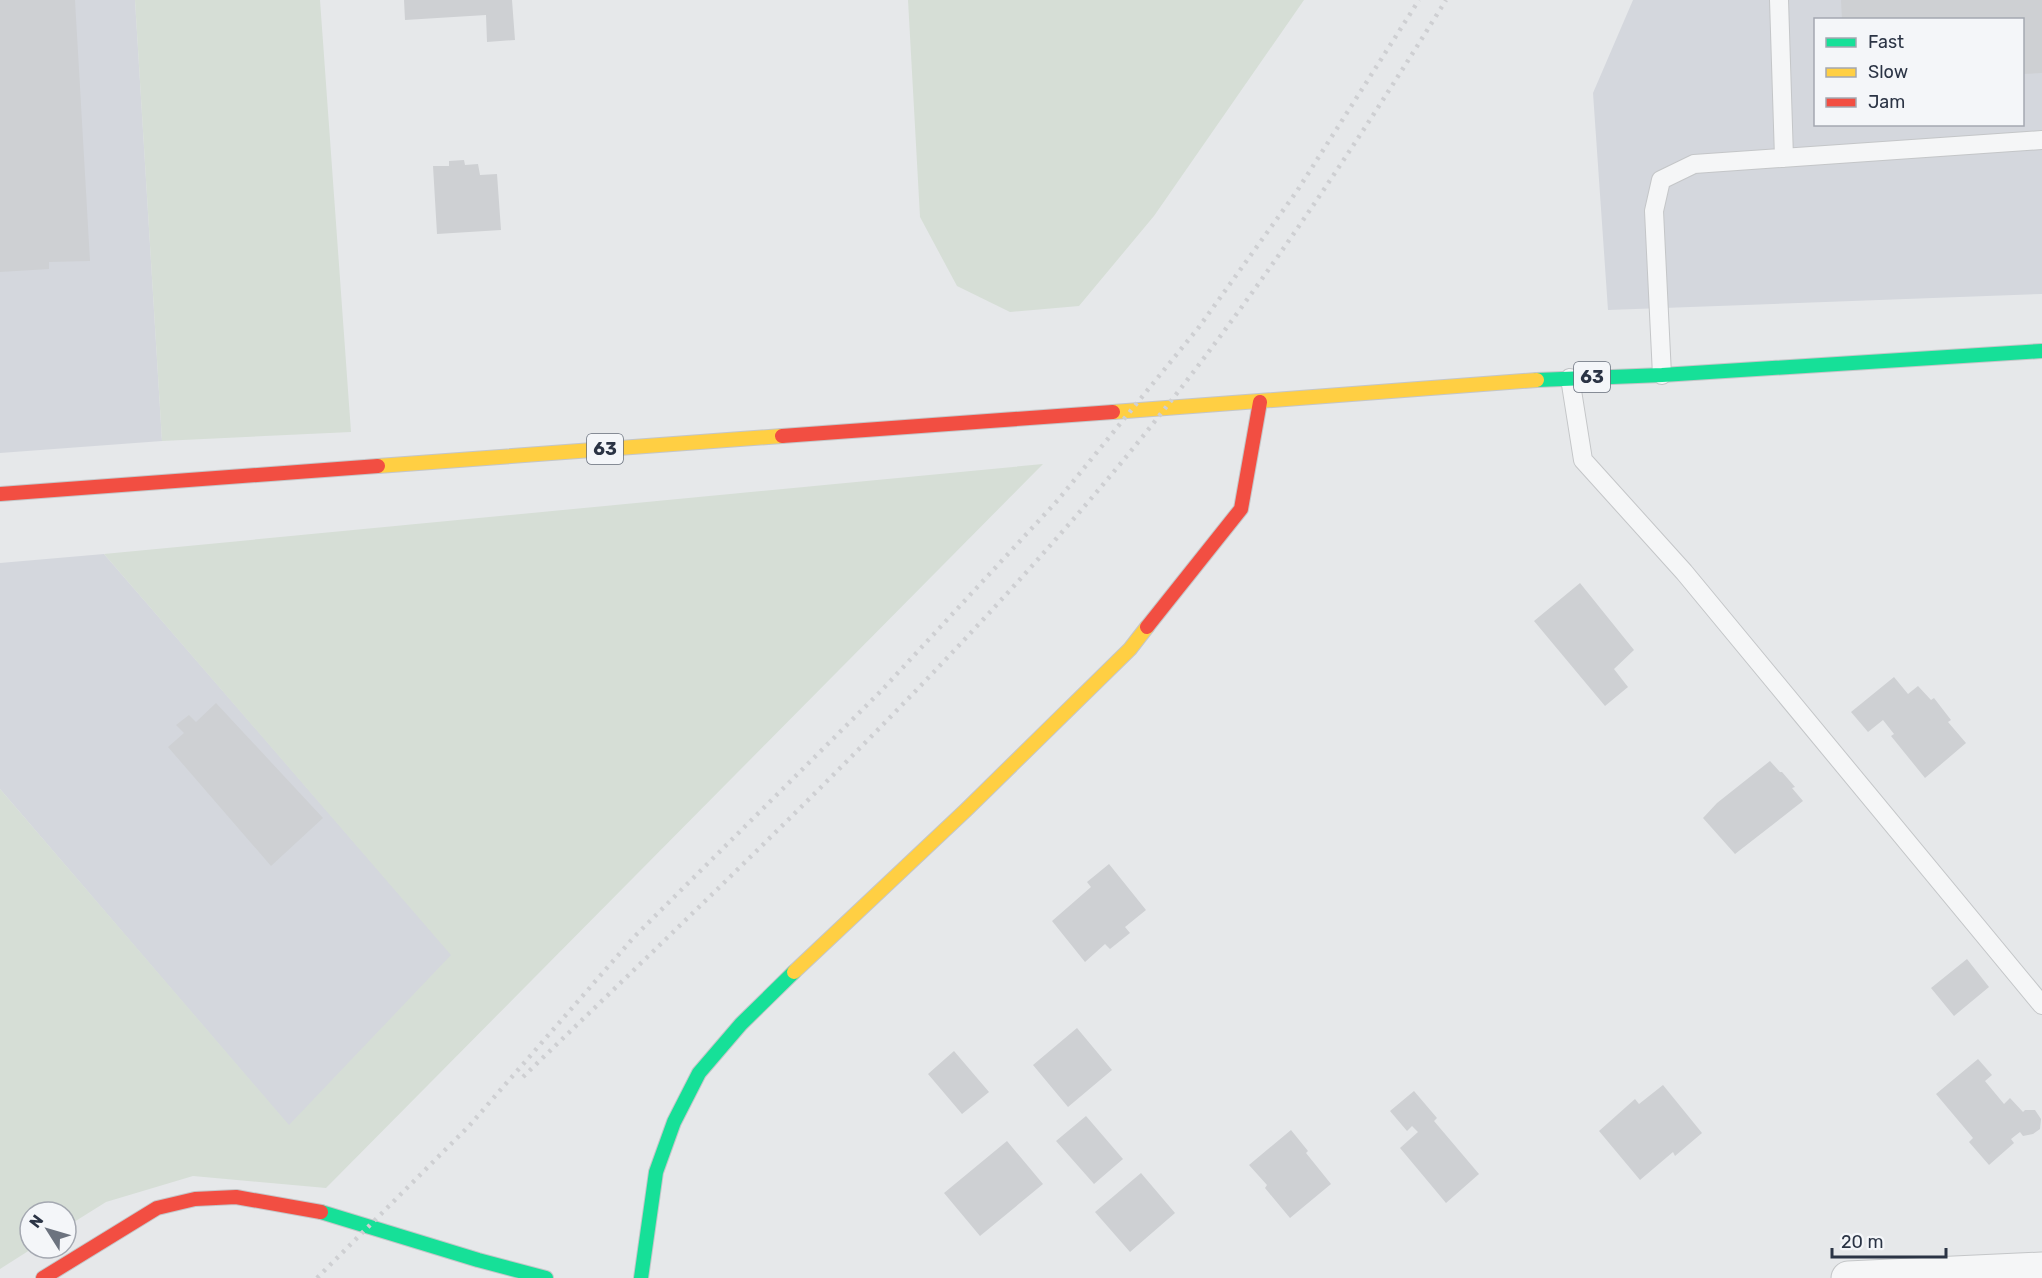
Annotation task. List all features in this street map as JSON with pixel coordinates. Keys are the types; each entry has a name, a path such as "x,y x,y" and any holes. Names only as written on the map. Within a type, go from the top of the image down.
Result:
{"main road":[{"name":"63","path":"0,494 1570,378 1662,375 2042,351"},
{"path":"641,1278 656,1172 674,1122 699,1073 741,1024 1130,649 1241,509 1260,402"},
{"path":"43,1278 157,1208 195,1199 236,1197 318,1211 478,1260 546,1278"}],"street":[{"path":"1848,1278 2042,1269"}],"lane":[{"path":"1779,0 1784,158"},
{"path":"1662,375 1654,211 1661,180 1694,164 2042,140"},
{"path":"1570,378 1583,460 1684,572 2042,1005"}],"shaded area":[{"path":"0,0 135,0 162,441 0,453"},
{"path":"135,0 320,0 351,432 162,441"},
{"path":"908,0 1304,0 1154,216 1079,306 1010,312 957,286 920,217"},
{"path":"1633,0 2042,0 2042,294 1608,310 1593,93"},
{"path":"1043,464 326,1188 193,1176 106,1202 78,1220 78,1200 18,1200 18,1258 0,1269 0,789 289,1125 451,955 104,554"},
{"path":"104,554 452,955 289,1126 0,789 0,563"}],"building":[{"path":"0,0 75,0 90,261 49,262 49,269 0,272"},
{"path":"404,0 512,0 515,40 487,42 486,15 405,20"},
{"path":"1841,0 2042,0 2042,73 2024,74 2024,18 1842,18"},
{"path":"464,160 465,165 478,164 480,175 497,174 501,230 437,234 433,166 449,166 449,161"},
{"path":"1580,583 1634,650 1614,669 1628,687 1605,706 1534,621"},
{"path":"1894,677 1908,694 1918,686 1931,700 1934,698 1951,720 1948,722 1966,743 1925,778 1891,736 1894,734 1883,720 1868,732 1851,712"},
{"path":"216,703 323,818 271,866 168,747 184,733 176,725 189,715 196,722"},
{"path":"1770,761 1795,787 1792,788 1803,801 1735,854 1703,818 1717,803"},
{"path":"1109,864 1146,910 1125,927 1130,933 1110,949 1105,944 1085,962 1052,921 1091,887 1087,882"},
{"path":"1967,959 1989,987 1954,1016 1931,988"},
{"path":"1077,1028 1112,1070 1068,1107 1033,1065"},
{"path":"954,1051 989,1092 962,1114 928,1074"},
{"path":"1978,1059 1992,1075 1985,1081 2004,1104 2010,1098 2023,1112 2035,1110 2041,1119 2040,1129 2033,1134 2023,1136 2020,1132 2011,1139 2014,1143 1989,1165 1969,1142 1973,1138 1936,1094"},
{"path":"1663,1085 1702,1133 1675,1156 1673,1152 1640,1180 1599,1131 1635,1099 1639,1104"},
{"path":"1414,1091 1437,1118 1434,1121 1479,1174 1446,1203 1400,1148 1418,1132 1412,1126 1407,1131 1390,1111"},
{"path":"1086,1116 1123,1159 1094,1184 1056,1141"},
{"path":"1291,1130 1331,1184 1290,1218 1265,1188 1267,1185 1249,1165"},
{"path":"1007,1141 1043,1184 980,1236 944,1193"},
{"path":"1141,1173 1175,1213 1130,1252 1095,1212"}],"railway":[{"path":"317,1278 469,1126 634,937 882,690 1058,500 1199,327 1297,191 1419,0"},
{"path":"523,1077 884,724 954,651 1089,501 1186,381 1277,257 1364,130 1446,0"}],"traffic: fast":[{"path":"1537,380 1662,375 2042,351"},
{"path":"641,1278 656,1172 674,1122 699,1073 741,1024 794,972"},
{"path":"321,1212 478,1260 546,1278"}],"traffic: slow":[{"path":"1113,412 1537,380"},
{"path":"378,466 782,436"},
{"path":"794,972 966,810 1130,649 1147,627"}],"traffic: jam":[{"path":"1147,627 1241,509 1260,402"},
{"path":"782,436 1113,412"},
{"path":"0,494 378,466"},
{"path":"43,1278 157,1208 195,1199 236,1197 321,1212"}]}
